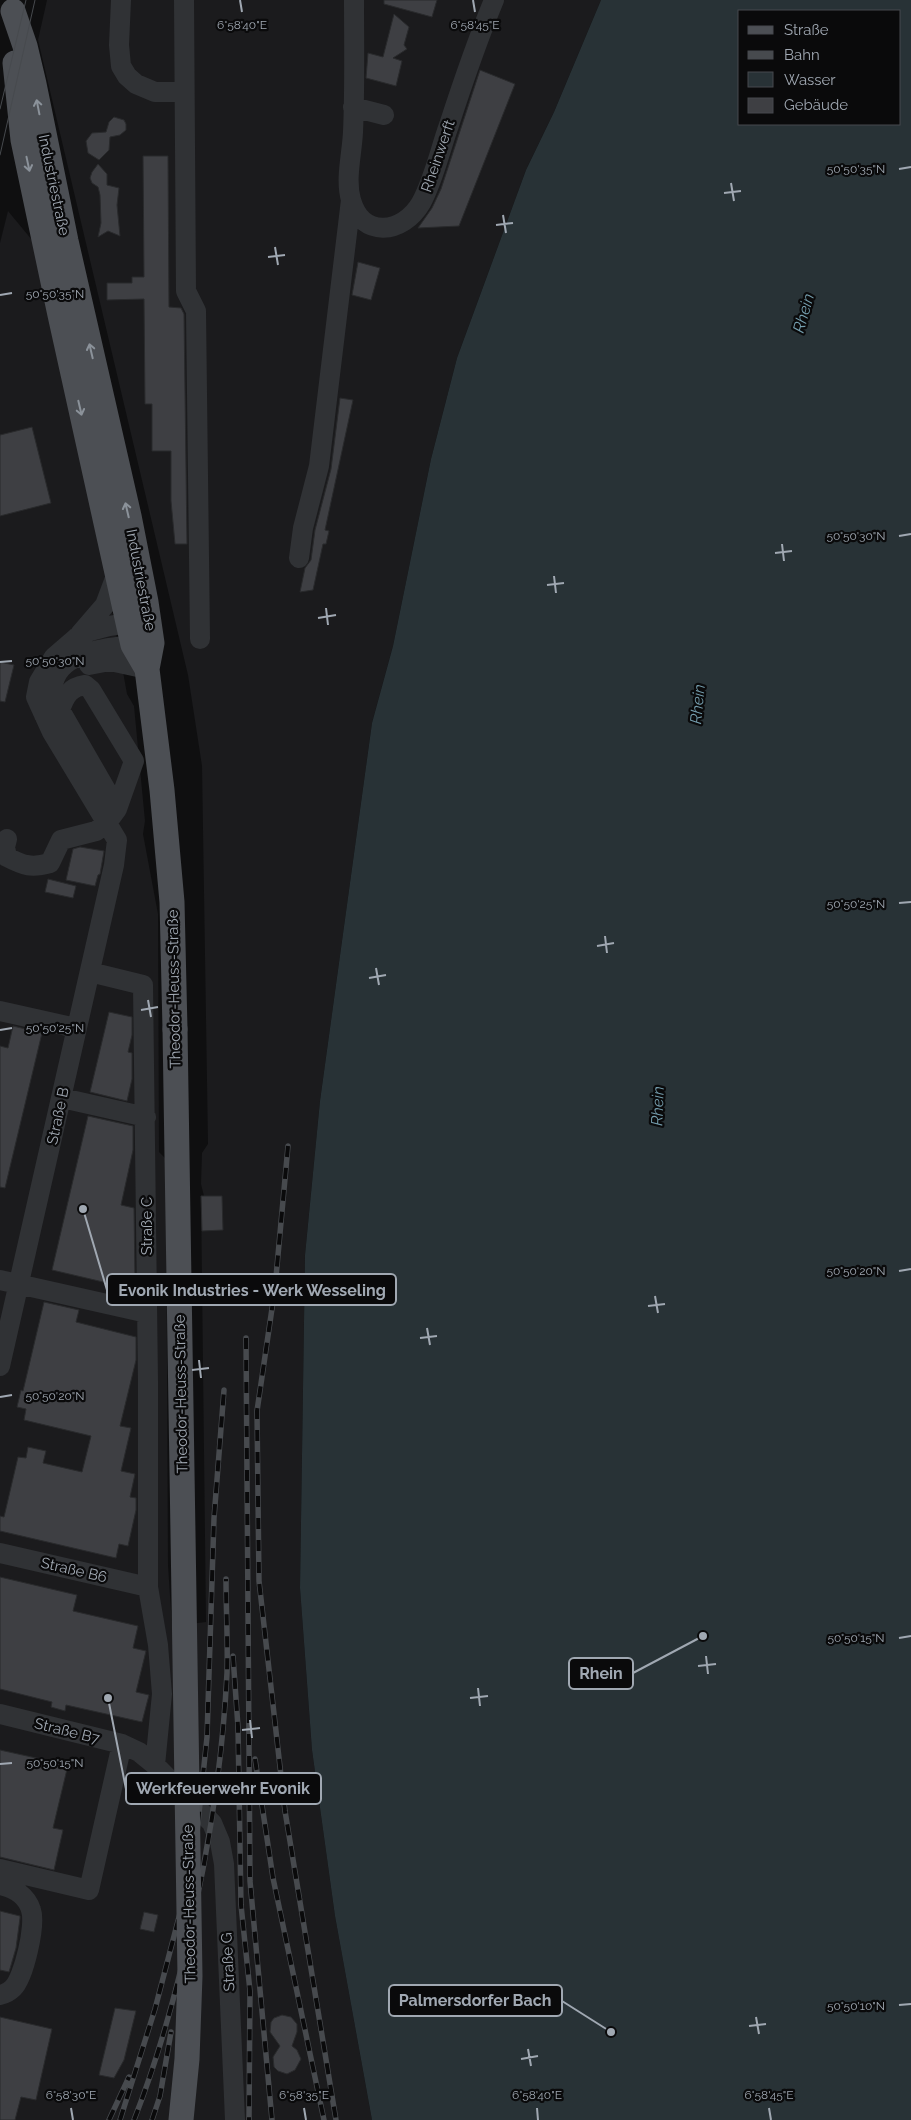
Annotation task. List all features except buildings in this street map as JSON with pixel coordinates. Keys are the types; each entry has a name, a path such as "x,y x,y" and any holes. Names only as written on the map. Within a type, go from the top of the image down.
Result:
{"main road":[{"name":"Industriestraße","path":"12,6 23,140 117,573 141,633"},
{"name":"Industriestraße","path":"12,6 25,46 34,84 66,241 128,516 141,633 147,669"},
{"name":"Theodor-Heuss-Straße","path":"147,669 162,790 172,902 175,1029 190,1976 188,2059 181,2120"}],"lane":[{"path":"121,0 120,59 121,66 127,76 136,84 155,92 184,92"},
{"path":"184,0 186,291 196,311 200,639"},
{"name":"Rheinwerft","path":"354,0 353,107 349,183 351,200 360,220 376,228 398,226 420,204 430,184 472,54 494,0"},
{"path":"353,107 384,115"},
{"path":"299,558 303,528 319,466 351,200"},
{"path":"112,816 52,732 36,697 39,682 54,658 76,638 105,605 117,573"},
{"path":"76,638 90,631 141,633"},
{"path":"44,715 55,676 67,663 86,652 141,633"},
{"path":"51,695 70,674 91,664 110,661 147,669"},
{"path":"7,840 5,847 7,858 20,864 36,867 50,863 61,840 96,832 112,816 134,761 91,690 85,685 76,686 66,695 60,710 112,816"},
{"name":"Straße B","path":"0,1366 114,866 117,840 112,816"},
{"name":"Straße C","path":"90,972 143,985 148,1313 148,1587 158,1645 162,1694 155,1765"},
{"path":"0,1011 76,1028"},
{"path":"62,1098 146,1117"},
{"path":"0,1280 148,1313"},
{"name":"Straße B6","path":"0,1553 148,1587"},
{"name":"Straße B7","path":"0,1714 122,1744 139,1752 155,1765 200,1810"},
{"path":"0,1869 88,1890 122,1744"},
{"name":"Straße G","path":"200,1810 212,1823 220,1842 224,1864 235,2120"},
{"path":"0,1885 12,1888 24,1898 31,1909 33,1922 21,1977 8,1993 0,1995"}],"shaded area":[{"path":"47,0 601,0 554,112 526,170 457,358 431,459 393,646 372,723 320,1101 305,1255 300,1588 312,1750 335,1916 372,2120 0,2120 0,243 8,211 32,240 104,566 127,694 134,706 145,821 143,834 158,914 159,1152 166,1159 168,1565 172,1626 206,1622 201,1196 204,1196 201,1184 202,1153 208,1144 202,766 188,675 38,40"}],"water":[{"path":"601,0 911,0 911,2120 372,2120 335,1916 312,1750 300,1588 305,1255 320,1101 372,723 393,646 431,459 457,358 526,170 554,112"}],"tram line":[{"path":"0,109 26,0"},
{"path":"0,155 35,0"}],"railway":[{"path":"288,1146 275,1288 257,1411 259,1581 285,1811 336,2120"},
{"path":"246,1338 250,1881 272,2120"},
{"path":"120,2120 155,2009 190,1875 196,1842 207,1737 214,1518 224,1390"},
{"path":"134,2120 155,2063 172,2004 191,1929 212,1820 225,1710 227,1673 226,1579"},
{"path":"233,1656 238,1727 241,1905 250,1991 249,2120"},
{"path":"255,1759 273,1878 324,2120"},
{"path":"152,2120 160,2096 171,2032"},
{"path":"109,2120 129,2077"}],"place":[{"name":"Evonik Industries - Werk Wesseling","path":"83,1209"},
{"name":"Rhein","path":"703,1636"},
{"name":"Werkfeuerwehr Evonik","path":"108,1698"},
{"name":"Palmersdorfer Bach","path":"611,2032"}]}
